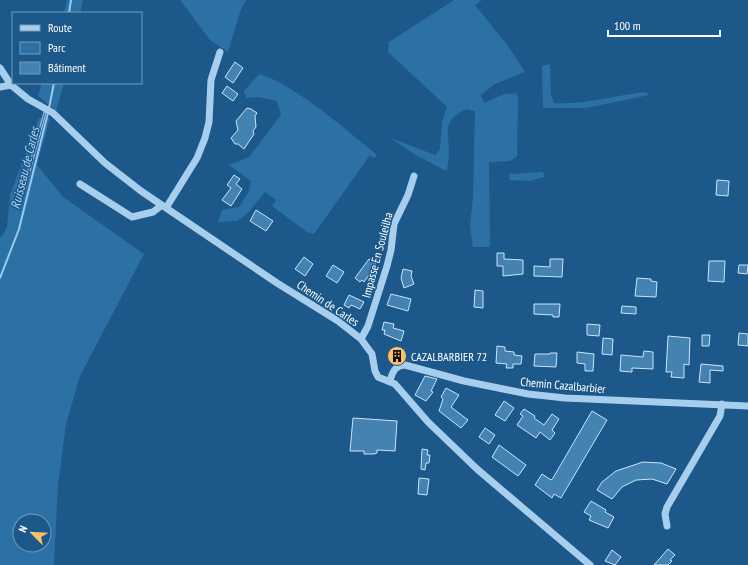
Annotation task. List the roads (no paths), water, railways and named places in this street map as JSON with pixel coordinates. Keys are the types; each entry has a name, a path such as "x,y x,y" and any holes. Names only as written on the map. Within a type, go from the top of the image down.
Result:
{"street":[{"path":"80,184 132,217 153,212 164,207 197,158 205,138 209,122 211,80 220,52"},
{"path":"0,68 11,85 0,87"},
{"name":"Chemin de Carles","path":"11,85 39,106 53,113 105,163 164,207 271,278 338,320 361,339 372,354 376,375 401,389 428,422 477,469 590,565"},
{"name":"Impasse En Souleilha","path":"361,339 368,326 387,266 391,250 394,224 408,195 414,176"},
{"name":"Chemin Cazalbarbier","path":"390,382 395,369 400,365 406,365 464,381 528,394 575,399 748,406"},
{"path":"667,526 665,514 667,507 720,416 722,404"}],"waterway":[{"name":"Ruisseau de Carles","path":"69,12 71,0"},
{"name":"Ruisseau de Carles","path":"49,108 54,84"},
{"name":"Ruisseau de Carles","path":"0,278 19,229 48,113"}],"place":[{"name":"CAZALBARBIER 72","path":"397,356"}]}
